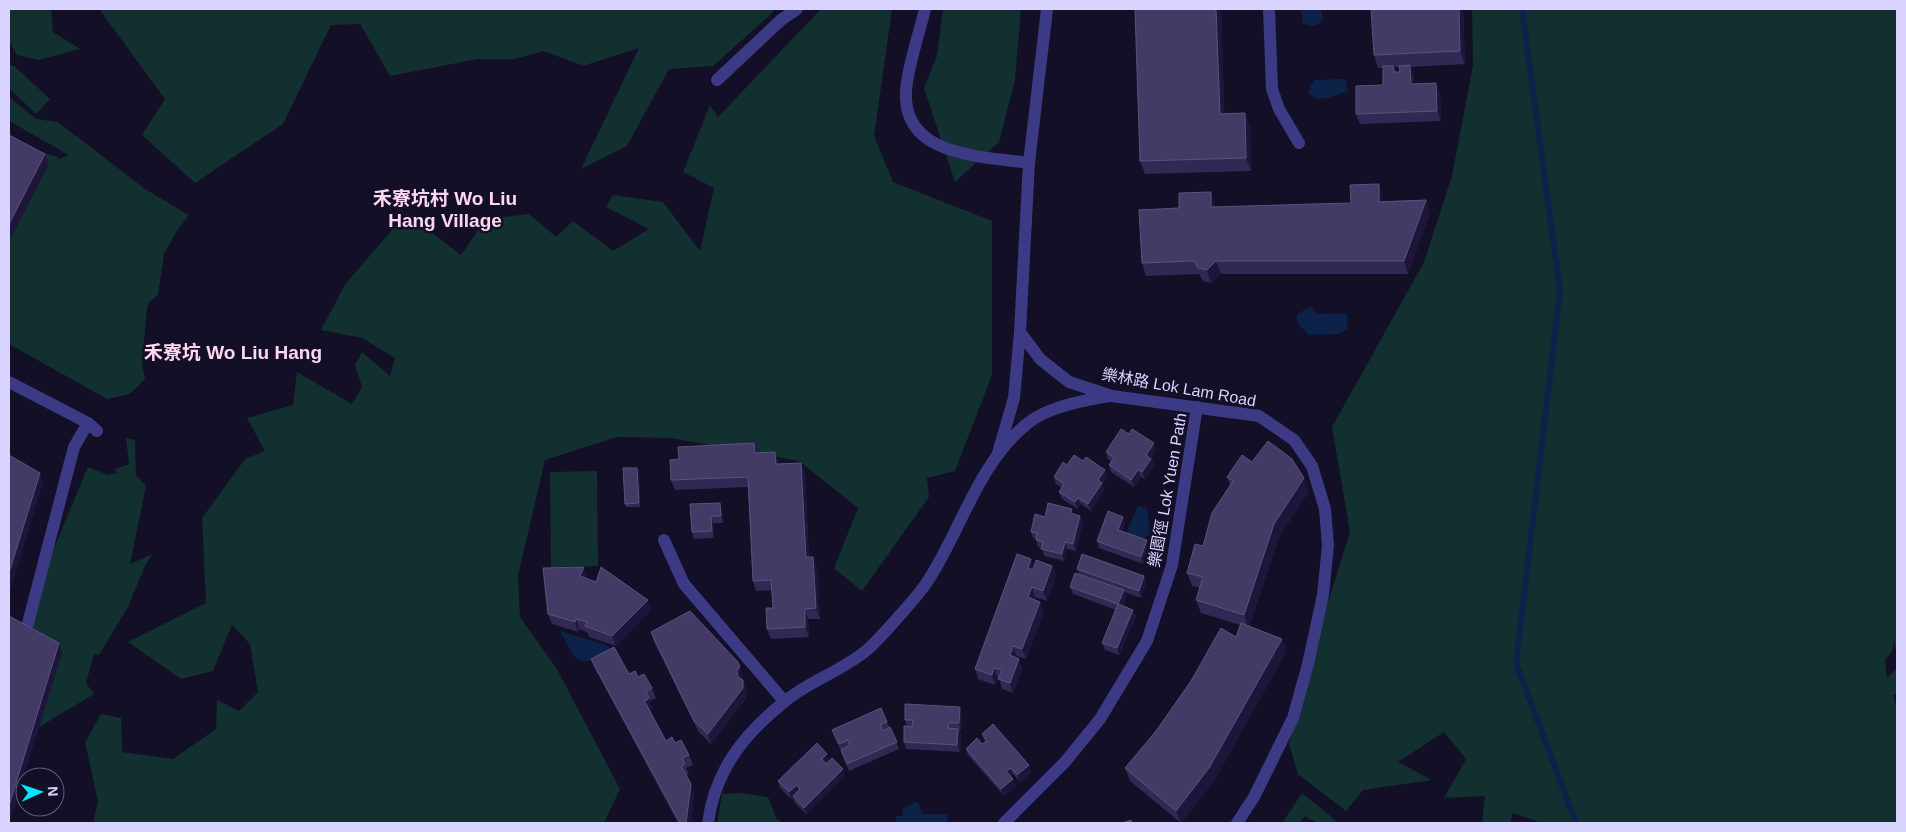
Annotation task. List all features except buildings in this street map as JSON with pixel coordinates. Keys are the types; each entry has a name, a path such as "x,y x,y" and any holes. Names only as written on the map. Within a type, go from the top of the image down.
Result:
{"street":[{"path":"717,80 781,20 798,9"},
{"path":"925,9 906,86 907,103 913,123 927,139 947,150 1029,163"},
{"path":"998,456 1014,398 1020,332 1029,163 1047,9"},
{"path":"1268,9 1272,89 1279,110 1299,143"},
{"name":"樂林路 Lok Lam Road","path":"1020,332 1040,359 1069,382 1112,396 1258,416 1294,440 1312,466 1326,509 1328,545 1323,596 1293,718 1254,797 1237,823"},
{"path":"9,382 92,427 74,447 28,627"},
{"path":"708,823 712,798 723,771 748,735 784,701 866,650 894,622 929,580 980,483 998,456 1028,423 1066,405 1112,396"},
{"name":"樂園徑 Lok Yuen Path","path":"1004,823 1065,762 1100,719 1147,641 1172,565 1197,407"},
{"path":"664,540 684,584 784,701"}],"green space":[{"path":"9,9 51,9 53,32 80,49 39,60 17,55 9,41"},
{"path":"99,9 775,9 713,66 669,69 627,146 581,169 639,48 583,66 544,51 514,59 478,59 390,76 360,24 331,25 283,124 195,183 142,135 165,99"},
{"path":"821,9 892,9 874,136 893,182 992,221 992,375 955,471 927,478 929,497 862,591 834,568 858,508 799,461 671,438 617,437 545,460 518,576 520,617 557,669 620,789 604,823 93,823 98,802 85,742 101,714 121,718 122,752 173,759 216,729 217,700 239,711 258,692 250,644 232,625 213,671 181,679 128,642 206,603 202,518 245,459 265,451 247,418 293,405 297,372 352,404 362,387 355,365 362,352 390,376 395,358 362,338 321,330 346,283 407,213 461,255 486,219 529,214 556,237 573,221 613,251 649,229 606,207 613,195 663,202 700,251 714,188 683,172 710,105 718,117"},
{"path":"943,9 1021,9 1015,80 999,142 955,182 924,88 937,56"},
{"path":"1472,9 1897,9 1897,651 1894,643 1892,651 1885,661 1887,678 1897,668 1897,694 1893,695 1897,708 1897,823 1542,823 1513,813 1510,823 1482,823 1485,796 1444,798 1466,759 1444,732 1398,762 1432,780 1363,790 1346,811 1298,774 1289,744 1317,637 1350,532 1332,427 1424,262 1452,176 1473,65"},
{"path":"9,65 14,66 50,99 36,114 9,88"},
{"path":"9,97 36,119 58,122 145,189 189,215 164,254 158,295 149,302 147,308 142,363 145,379 130,394 107,399 9,344 9,241 38,185 21,146 58,157 57,160 69,155 9,121"},
{"path":"126,438 135,440 136,475 146,486 130,564 152,554 144,568 128,607 99,655 94,654 86,683 94,694 39,727 20,629 88,467 108,475 117,473 115,469 129,464"},
{"path":"597,471 598,566 551,567 550,472"},
{"path":"740,793 768,797 776,818 783,823 717,823 722,794"},
{"path":"1302,793 1339,823 1317,823 1305,816 1299,823 1282,823"}],"water":[{"path":"1301,9 1321,9 1323,19 1319,24 1312,26 1303,24"},
{"path":"1314,80 1346,80 1348,91 1327,98 1317,99 1309,94"},
{"path":"1310,307 1317,314 1347,313 1347,329 1339,334 1309,335 1297,323 1297,314"},
{"path":"1138,506 1147,508 1150,534 1141,539 1129,536 1127,531"},
{"path":"560,631 606,645 612,650 592,660 580,660 570,650"},
{"path":"915,802 919,804 922,814 947,814 947,823 896,823 896,816 903,816 903,808"}],"waterway":[{"path":"1522,9 1560,291 1516,663 1576,823"}],"district":[{"name":"禾寮坑村 Wo Liu Hang Village","path":"445,209"},
{"name":"禾寮坑 Wo Liu Hang","path":"233,352"}]}
